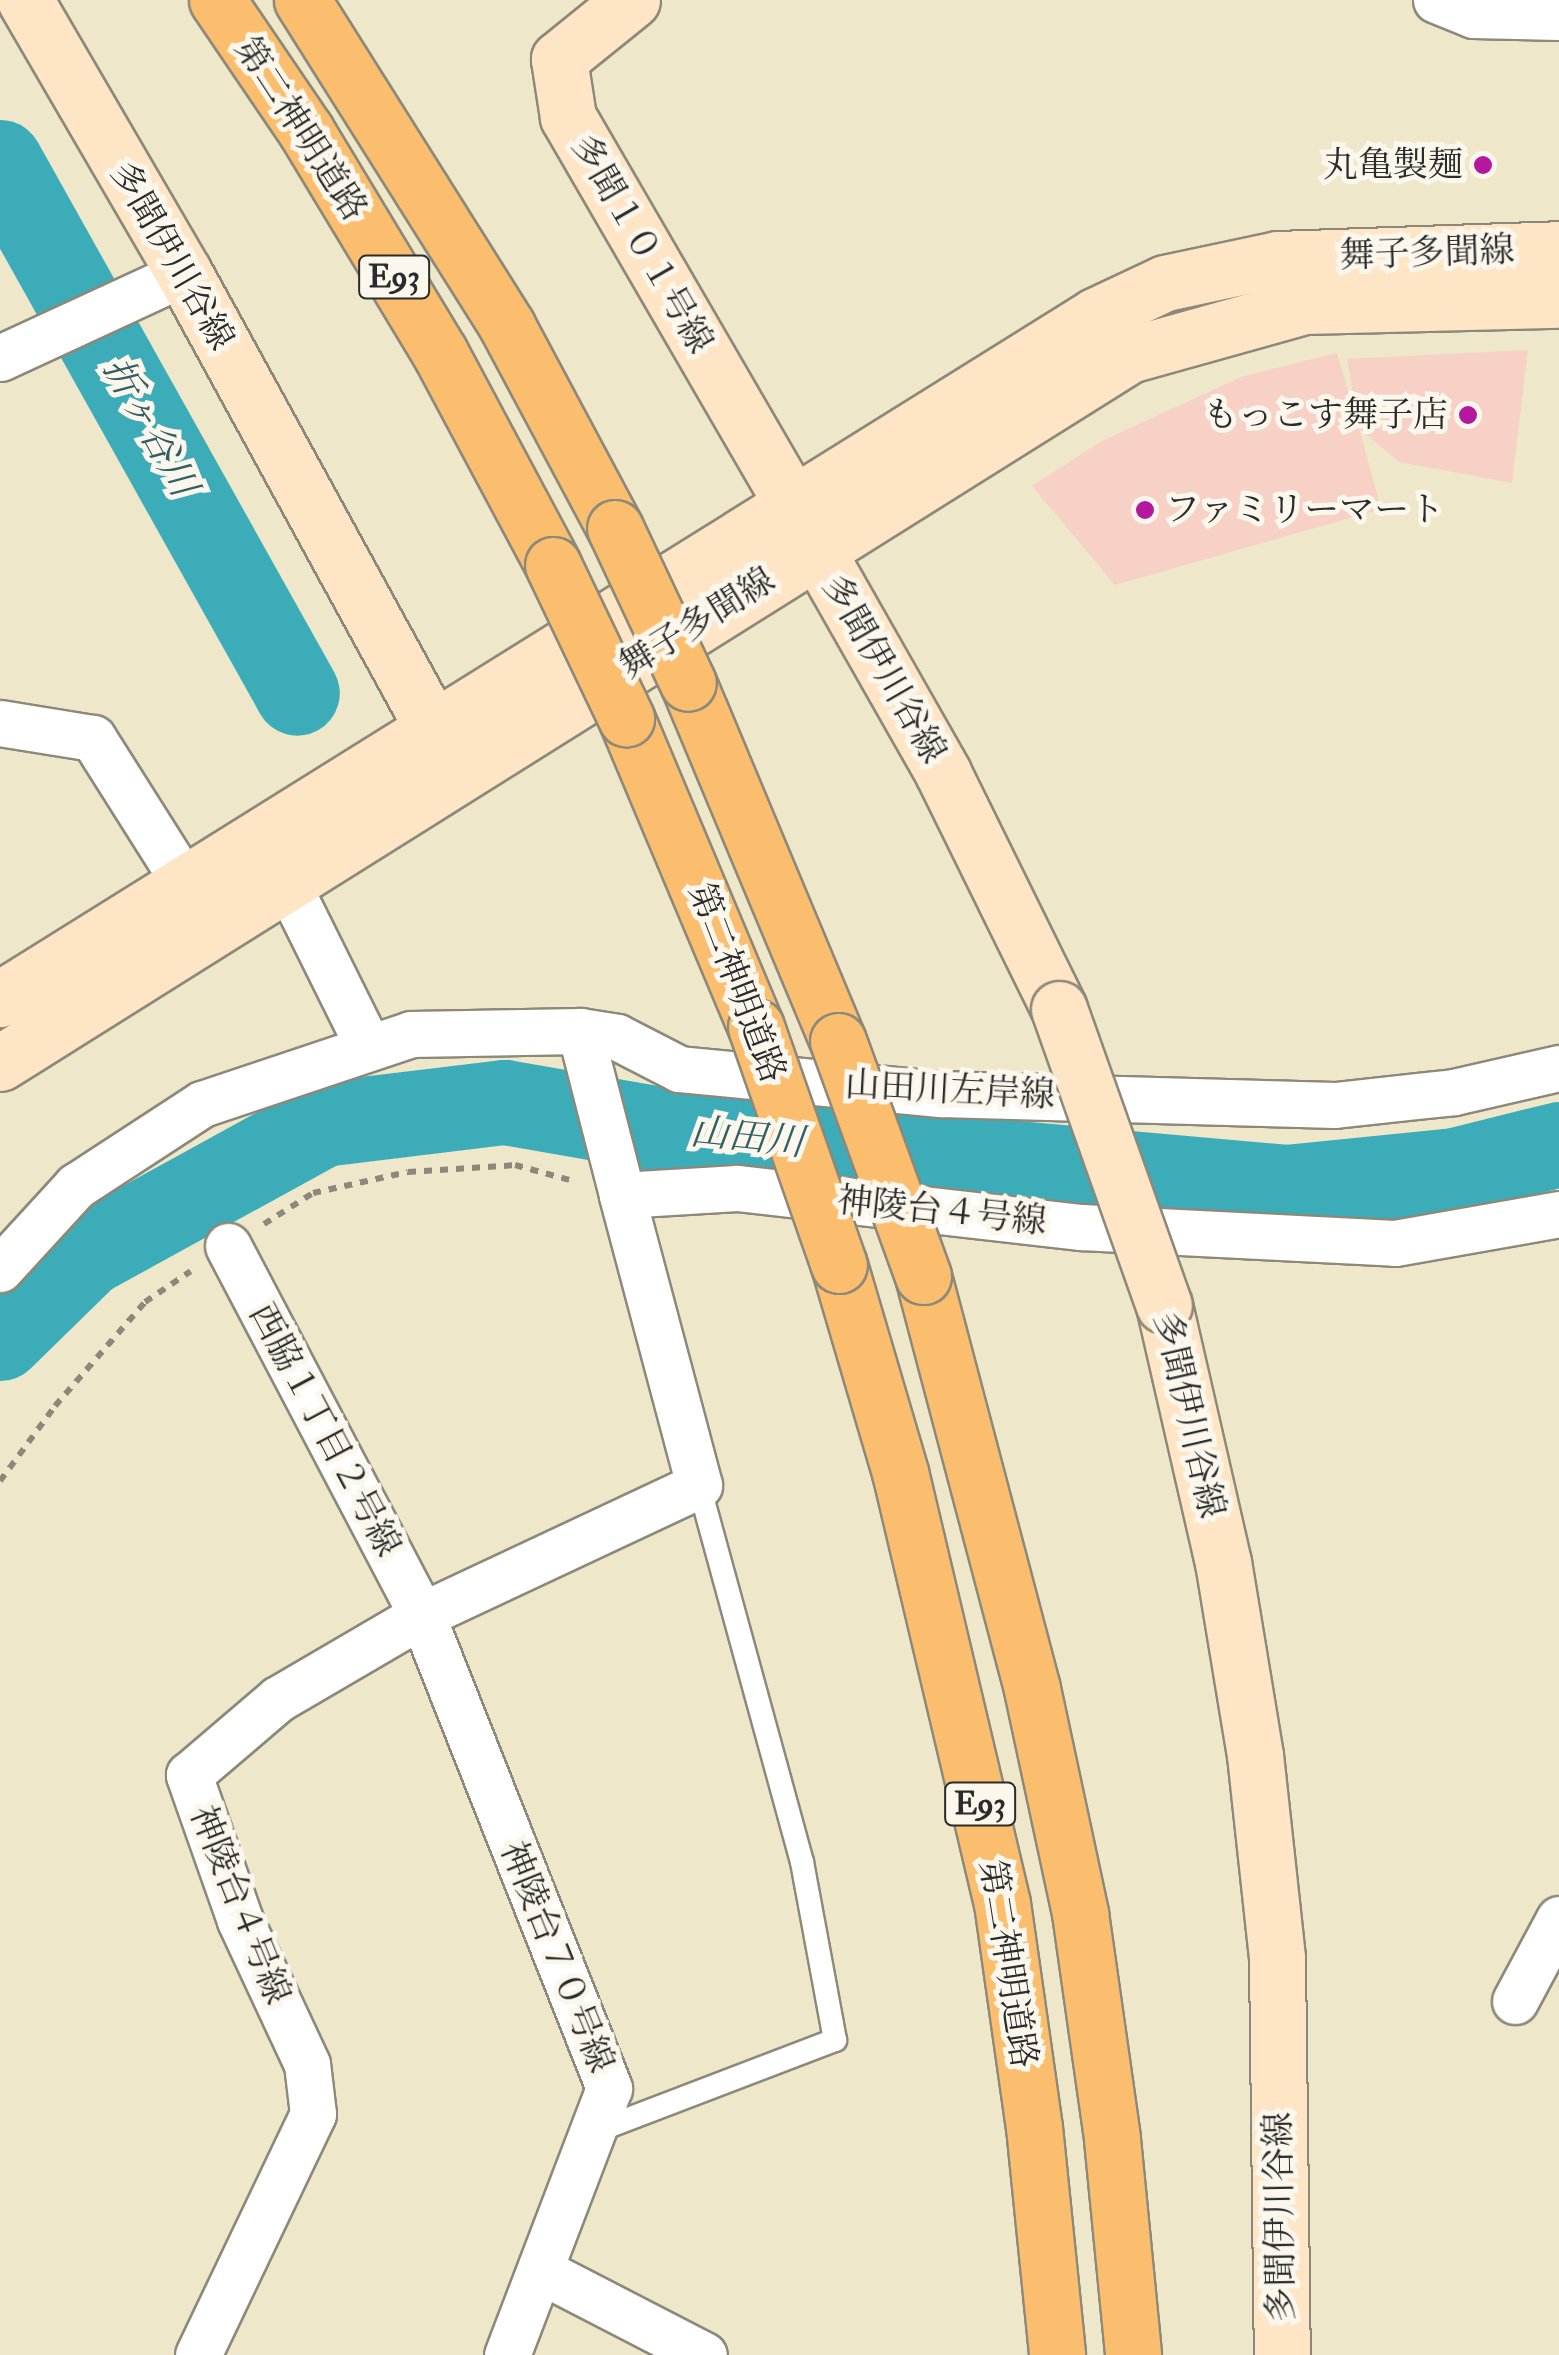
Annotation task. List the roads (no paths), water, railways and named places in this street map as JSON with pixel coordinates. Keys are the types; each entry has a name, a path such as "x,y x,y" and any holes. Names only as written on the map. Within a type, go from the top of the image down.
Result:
{"highway":[{"name":"第二神明道路","path":"217,0 306,131 440,353 552,565 626,718 756,1028 839,1265 900,1472 1002,1903 1034,2127 1057,2355"},
{"name":"第二神明道路","path":"302,0 508,326 615,528 688,683 838,1041 923,1276 1032,1689 1080,1913 1112,2140 1132,2355"}],"street":[{"name":"多聞伊川谷線","path":"24,0 184,273 458,773"},
{"name":"多聞１０１号線","path":"632,0 559,59 568,117 804,526"},
{"path":"1436,0 1472,15 1559,18"},
{"name":"舞子多聞線","path":"0,999 198,905 286,881 458,773 1095,316 1165,283 1278,258 1559,250"},
{"path":"0,358 184,273"},
{"name":"舞子多聞線","path":"0,1063 432,724 1129,354 1305,306 1559,300"},
{"name":"多聞伊川谷線","path":"804,526 943,773 1059,1008 1164,1304 1223,1562 1255,1755 1276,1959 1282,2355"},
{"path":"0,724 93,738 198,905"},
{"path":"286,881 368,1046"},
{"path":"580,1030 699,1484"},
{"name":"山田川左岸線","path":"0,1270 76,1186 202,1104 411,1034 580,1030 616,1037 680,1070 941,1094 1335,1105 1454,1092 1559,1068"},
{"name":"神陵台４号線","path":"622,1195 737,1188 1081,1227 1395,1244 1559,1214"},
{"name":"西脇１丁目２号線","path":"228,1246 422,1615"},
{"name":"神陵台４号線","path":"198,2355 313,2114 307,2064 240,1920 188,1775 278,1699 422,1615 699,1484"},
{"name":"神陵台７０号線","path":"422,1615 609,2088 543,2272 507,2355"},
{"path":"1514,2001 1559,1919"},
{"path":"543,2272 704,2355"}],"lane":[{"path":"594,2132 835,2040 802,1862 699,1484"}],"waterway":[{"name":"折ヶ谷川","path":"0,162 297,693"},
{"name":"山田川","path":"0,1338 86,1254 322,1124 505,1102 688,1134 1286,1187 1455,1170 1559,1144"}],"place":[{"name":"丸亀製麺","path":"1483,165"},
{"name":"もっこす舞子店","path":"1468,415"},
{"name":"ファミリーマート","path":"1145,510"}]}
